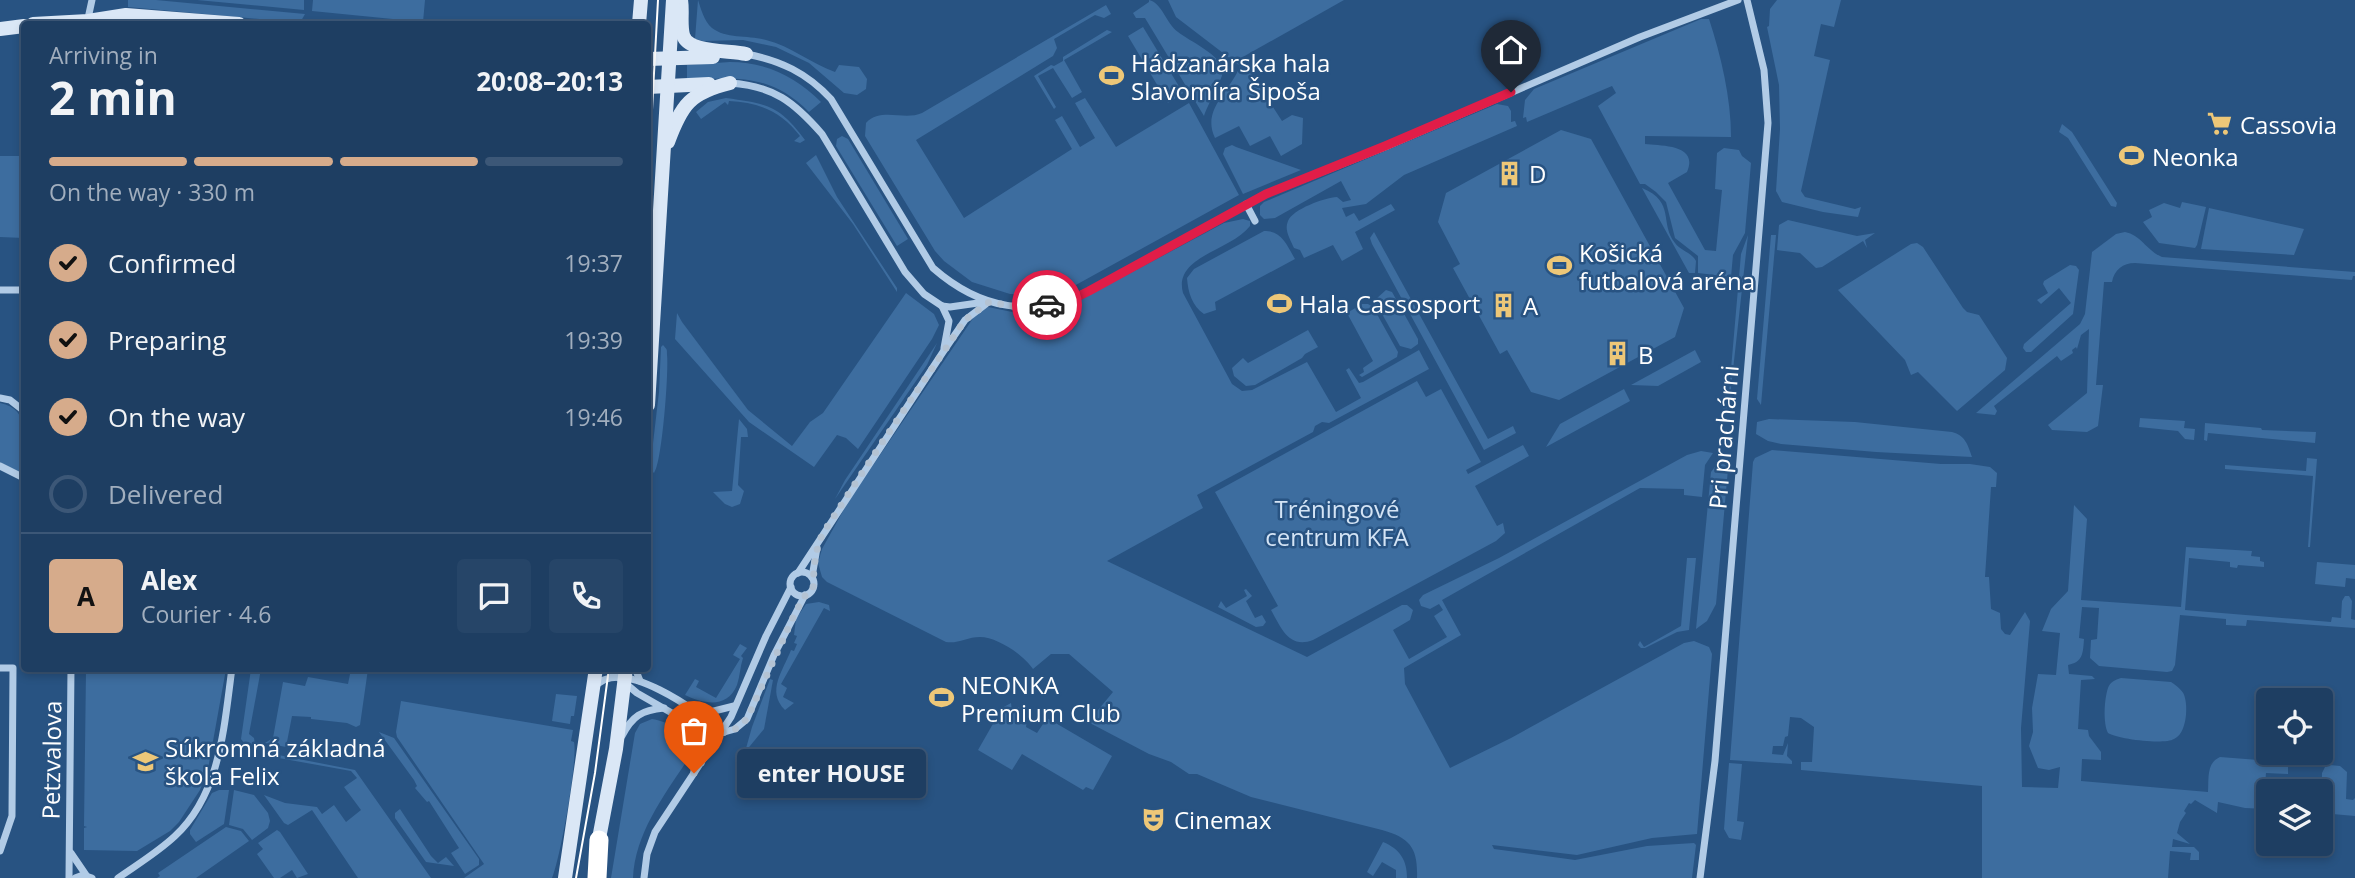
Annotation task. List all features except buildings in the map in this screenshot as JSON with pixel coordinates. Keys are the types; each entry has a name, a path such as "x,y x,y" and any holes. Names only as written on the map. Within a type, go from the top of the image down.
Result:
{"highway":[{"path":"597,878 599,840"}],"street":[{"path":"89,21 92,0"},
{"path":"651,355 673,0"},
{"path":"681,0 684,36 691,46 771,59 796,70 814,83 831,99 861,146 929,264 957,287 989,302 1012,307 1038,307 1071,300 1246,204 1630,42 1738,0"},
{"name":"Pri prachárni","path":"1700,878 1716,750 1768,122 1764,70 1747,0"},
{"path":"633,21 641,4"},
{"path":"98,21 126,15 201,21"},
{"path":"0,29 21,26"},
{"path":"651,59 746,54"},
{"path":"663,156 686,103 705,90 730,83"},
{"path":"651,87 730,83 759,86 787,100 808,119 822,134 910,279 924,294 942,306 949,321 943,352"},
{"path":"1246,204 1255,221"},
{"path":"957,287 967,304 965,320"},
{"path":"0,290 21,290"},
{"path":"942,306 989,302"},
{"path":"805,596 794,593 791,579 818,544 862,473 965,320 989,302"},
{"path":"0,398 10,400 21,409"},
{"path":"0,466 21,476"},
{"path":"625,675 664,708 684,720 722,733 735,729 747,719 774,656 805,596 813,588 812,577 818,544"},
{"path":"798,573 812,577"},
{"path":"644,878 647,854 655,832 722,733 791,587"},
{"path":"0,668 21,668"},
{"path":"0,850 12,816 13,668"},
{"name":"Petzvalova","path":"69,878 71,672"},
{"path":"118,878 177,834 202,801 220,749 231,672"},
{"path":"565,878 595,672"},
{"path":"593,689 602,680 625,675 702,715 722,733"},
{"path":"625,675 640,681"},
{"path":"592,878 616,749 625,675"},
{"path":"702,715 734,706"},
{"path":"616,749 632,719 646,710 664,708"},
{"path":"684,720 697,741 694,773"},
{"path":"558,878 572,796 586,743"},
{"name":"Petzvalova","path":"70,851 89,877"},
{"name":"Petzvalova","path":"75,878 89,877"}],"green space":[{"path":"128,0 156,0 305,14 301,21 282,21 128,7"},
{"path":"197,0 304,0 304,10"},
{"path":"313,0 425,0 423,21 312,11"},
{"path":"698,0 703,15 712,28 731,35 775,43 835,72 839,65 859,67 867,79 866,89 857,95 844,93 809,63 776,47 743,40 695,39"},
{"path":"1149,0 1157,5 1178,32 1211,54 1221,65 1222,75 1204,116 1145,18 1136,18 1133,13"},
{"path":"1168,0 1344,0 1241,58 1282,121 1292,115 1303,118 1302,144 1281,156 1270,136 1250,146 1239,126 1215,138 1212,128 1214,109 1240,66 1176,17"},
{"path":"1777,0 1841,0 1834,27 1821,24 1814,56 1830,60 1801,191 1805,197 1855,209 1861,207 1858,217 1782,202 1776,191 1780,129 1779,85 1767,27 1770,9"},
{"path":"1106,5 1111,14 1104,18 1095,15 1054,39 1057,48 1053,56 916,140 964,218 1072,149 1055,120 1062,116 1080,147 1095,138 1075,103 1085,98 1116,147 1189,103 1239,195 1074,286 1041,295 1010,294 972,282 935,251 865,136 866,123 879,116 922,113"},
{"path":"1701,19 1709,19 1717,48 1727,92 1731,137 1645,136 1645,144 1676,148 1688,156 1687,172 1668,183 1705,250 1716,251 1722,190 1715,189 1717,153 1724,148 1739,150 1751,163 1745,233 1733,255 1731,277 1698,273 1698,256 1675,238 1666,202 1645,184 1640,184 1598,106 1616,93 1612,86 1527,122 1526,117 1523,118 1525,100 1534,89"},
{"path":"1143,27 1183,93 1168,103 1128,36"},
{"path":"1107,30 1112,32 1064,60 1082,92 1072,98 1053,68 1038,76 1056,107 1054,109 1034,76 1063,61 1063,57"},
{"path":"730,62 756,65 780,73 801,85 821,102 809,112 795,100 767,84 722,78 687,80 687,65"},
{"path":"726,98 772,108 788,120 805,140 800,143 794,141 800,136 793,128 778,115 760,106 729,101 728,105 725,102 701,119 696,112 708,102"},
{"path":"1497,104 1508,106 1511,122 1515,121 1517,126 1404,175 1366,204 1342,208 1346,217 1354,213 1359,221 1391,204 1395,210 1355,232 1363,249 1342,261 1333,245 1304,258 1300,250 1294,248 1287,228 1288,221 1296,212 1310,205 1337,197 1343,202 1351,200 1341,181 1275,218 1264,219 1260,215 1260,206 1264,202"},
{"path":"2062,124 2072,132 2117,203 2116,207 2111,206 2068,138 2059,132"},
{"name":"Košická futbalová aréna","path":"1561,130 1591,139 1684,308 1675,337 1559,400 1531,392 1507,350 1500,354 1453,268 1460,264 1438,222 1446,193"},
{"path":"842,136 848,139 908,239 897,246 836,146 837,139"},
{"path":"1232,145 1301,170 1243,194 1223,154 1225,148"},
{"path":"816,155 837,197 897,288 897,292 853,224 806,163"},
{"path":"0,156 21,156 21,238 0,237"},
{"path":"1642,188 1653,194 1663,206 1670,235 1677,246 1696,261 1695,273 1689,273"},
{"path":"2182,202 2206,207 2195,248 2159,243 2143,222 2152,217 2149,210 2164,203 2180,208"},
{"path":"2209,208 2304,229 2294,255 2201,249"},
{"path":"1243,219 1250,221 1250,226 1241,235 1195,262 1182,281 1183,293 1232,384 1242,391 1252,390 1307,362 1336,412 1361,398 1346,370 1349,368 1359,383 1363,382 1419,350 1429,369 1329,423 1322,422 1315,426 1313,432 1197,495 1203,508 1107,561 1307,657 1402,605 1407,605 1413,610 1410,620 1393,630 1409,659 1447,637 1434,616 1443,610 1439,604 1430,609 1421,606 1419,600 1423,595 1499,558 1687,455 1701,451 1713,453 1705,465 1702,497 1684,495 1684,489 1640,488 1442,600 1461,635 1404,668 1405,684 1450,768 1511,738 1684,643 1694,641 1709,647 1712,654 1697,834 1652,838 1577,855 1492,845 1494,849 1575,860 1647,846 1694,843 1696,845 1692,878 1417,878 1416,859 1411,846 1392,833 1251,797 1197,774 1189,774 1171,762 1149,754 1088,722 1113,692 1069,654 1051,654 1033,669 1017,653 994,640 980,637 946,642 827,582 822,577 818,563 822,549 848,502 978,311 988,307 1017,313 1065,308 1224,223"},
{"path":"1788,220 1857,236 1875,233 1865,240 1867,248 1863,241 1822,267 1816,268 1800,253 1777,250 1779,225"},
{"path":"1264,231 1279,236 1295,259 1215,302 1216,310 1204,314 1191,298 1187,278 1194,269"},
{"path":"1374,232 1488,439 1513,426 1516,433 1484,450 1372,244 1370,238"},
{"path":"2125,232 2135,236 2162,257 2355,272 2355,276 2352,280 2127,264 2117,271 2112,282 2104,282 2096,385 2103,385 2098,426 2087,432 2052,430 2048,425 2087,393 2089,329 2081,335 2077,349 2076,347 2072,350 2073,353 2061,361 2057,356 1994,406 1997,411 1995,415 1976,413 2080,324 2085,314 2092,252 2116,234"},
{"path":"1748,235 1729,406 1719,419 1729,392 1741,254"},
{"path":"1771,235 1776,235 1761,405 1757,399"},
{"path":"1917,243 1923,247 1963,308 1979,315 2007,358 2005,370 1957,411 1918,372 1911,375 1905,360 1838,290 1911,244"},
{"path":"2070,265 2079,270 2073,314 2031,352 2026,352 2024,344 2071,303 2059,288 2041,304 2037,300 2048,293 2044,281"},
{"path":"1386,290 1392,292 1418,339 1418,344 1411,349 1400,346 1377,305 1376,299"},
{"path":"906,293 934,314 939,325 932,339 858,449 846,438 837,435 814,467 749,422 675,339 677,313 748,410 792,446 810,422 823,413"},
{"path":"1362,304 1373,307 1398,352 1397,357 1362,377 1359,375 1364,372 1363,368 1373,361 1347,313"},
{"path":"1308,330 1318,347 1302,358 1255,385 1246,386 1234,376 1232,368 1243,358 1248,363"},
{"path":"937,343 927,365 835,499 845,480"},
{"path":"663,345 667,349 666,397 660,453 654,473 651,470 651,460"},
{"path":"1695,350 1701,362 1658,386 1631,385"},
{"name":"Tréningové centrum KFA","path":"1417,381 1426,397 1441,389 1481,462 1466,470 1468,474 1523,445 1529,456 1475,486 1497,526 1503,523 1505,533 1496,541 1313,640 1298,642 1282,630 1271,610 1278,606 1215,492"},
{"path":"1624,389 1630,401 1546,447 1560,424"},
{"path":"0,403 10,406 21,418 21,471 19,473 0,462"},
{"path":"2140,418 2185,421 2184,428 2195,429 2194,440 2185,439 2178,431 2139,427"},
{"path":"739,419 747,429 748,437 741,437 738,485 744,491 740,504 732,507 713,492 732,491"},
{"path":"1769,419 1855,422 1952,432 1963,438 1972,457 1781,444 1756,434 1757,422"},
{"path":"2205,423 2262,430 2316,432 2315,443 2208,433 2207,441 2204,440"},
{"path":"1772,450 1970,464 1990,467 1997,473 1996,487 1991,487 1985,577 1989,577 1991,609 2000,613 2001,629 2005,634 2010,635 2025,612 2030,621 2021,728 2022,787 2058,788 2060,767 2049,770 2038,768 2029,746 2033,732 2032,708 2038,674 2056,675 2060,633 2042,631 2051,609 2068,591 2074,505 2087,519 2081,600 2181,607 2186,547 2252,551 2251,556 2260,557 2264,567 2238,565 2237,568 2230,567 2230,562 2189,558 2185,610 2331,622 2332,617 2341,618 2342,601 2345,596 2349,596 2352,601 2351,619 2355,620 2355,628 2247,620 2246,626 2226,625 2226,619 2180,615 2175,665 2172,671 2167,672 2099,666 2090,658 2091,640 2097,639 2099,608 2082,607 2079,638 2084,639 2082,653 2077,662 2068,665 2069,674 2092,676 2095,679 2081,680 2078,729 2088,730 2089,736 2101,752 2101,760 2082,759 2081,781 2208,792 2210,767 2220,757 2256,760 2256,765 2286,765 2288,774 2266,773 2266,779 2256,779 2256,808 2218,802 2217,813 2195,800 2189,803 2177,833 2190,844 2173,839 2172,847 2194,847 2199,852 2199,860 2190,860 2191,853 2170,851 2168,878 1982,878 1982,786 1801,770 1801,762 1812,762 1814,727 1801,718 1790,717 1788,736 1785,737 1783,746 1773,746 1772,754 1783,755 1788,743 1787,756 1792,764 1730,760 1755,458"},
{"path":"2307,458 2317,459 2310,547 2313,476 2225,469 2225,465 2306,471"},
{"path":"1721,459 1728,469 1716,604 1707,621 1696,629 1711,472"},
{"path":"1687,558 1696,558 1689,630 1677,632 1645,648 1641,648 1638,645 1640,641 1644,647 1681,626"},
{"path":"2317,562 2355,565 2355,579 2346,578 2345,587 2315,584"},
{"path":"1244,590 1252,596 1246,601 1255,618 1262,615 1266,622 1263,626 1256,627 1218,607 1221,601 1226,608 1247,596"},
{"path":"819,602 829,605 830,611 824,608 781,684 787,688 783,697 794,703 785,710 779,703 776,688 791,650 794,651 797,644 794,643 797,636 794,635 796,619 806,604"},
{"path":"740,644 747,648 741,656 743,658 733,693 714,702 700,701 685,695 695,679 699,681 696,687 716,698 740,659 733,655"},
{"name":"Súkromná základná škola Felix","path":"86,672 225,672 208,769 200,790 179,822 170,831 137,851 84,850 84,828 87,827 84,826"},
{"path":"251,672 260,672 249,734 254,738 255,745 244,743 241,739"},
{"path":"350,672 368,672 360,725 356,727 347,723 292,716 286,747 265,743 273,738 283,682 305,686 308,677 348,684"},
{"path":"2121,678 2171,682 2180,689 2185,698 2186,715 2184,727 2178,736 2169,741 2151,741 2108,733 2105,718 2107,693 2111,683"},
{"path":"770,679 773,680 764,729 745,752 752,727"},
{"path":"556,694 577,696 570,724 552,721"},
{"path":"401,701 573,730 571,741 574,742 575,752 568,810 552,878 464,878 484,864 397,737"},
{"path":"1011,703 1012,712 1019,707 1021,716 1028,712 1026,727 1037,733 1047,718 1112,756 1093,790 1086,787 1083,790 1022,754 1012,770 978,750 1002,708"},
{"path":"652,719 678,730 685,740 685,754 690,756 653,814 639,845 633,878 611,878 635,733 640,724"},
{"path":"379,732 394,738 479,859 479,865 465,874 451,853 459,848 429,801 415,788 417,786 414,780"},
{"path":"263,752 355,770 431,878 358,878 312,810 288,825 284,823 264,795 285,803 317,807 322,814 334,805 346,822 361,810 344,787 357,778 351,771 262,755"},
{"path":"1729,763 1742,764 1737,821 1744,822 1741,840 1729,838 1724,829"},
{"path":"2340,766 2347,772 2346,799 2355,798 2355,816 2333,814 2333,779 2322,779 2325,767"},
{"path":"229,790 224,824 196,842 190,830 212,793"},
{"path":"234,790 254,795 268,813 268,828 252,840 243,829 229,825"},
{"path":"400,809 431,856 438,863 446,857 454,866 426,862 395,818 395,813"},
{"path":"226,827 241,831 249,841 196,878 157,878 160,876 158,873"},
{"path":"277,830 308,874 297,878 292,870 280,878 274,878 257,854 263,849 258,843"},
{"path":"1383,842 1401,856 1406,866 1407,878 1396,878 1396,870 1382,862 1373,876 1367,872"}],"tram line":[{"path":"651,128 658,0"},
{"path":"576,878 595,773 608,672"}],"way so far":[{"path":"694,773 722,733 741,726 747,719 796,611 813,588 812,577 818,544 823,533 965,320 989,302 1012,307 1047,305"}],"place":[{"name":"Hádzanárska hala Slavomíra Šipoša","path":"1111,76"},
{"name":"Cassovia","path":"2220,124"},
{"name":"Neonka","path":"2132,156"},
{"name":"D","path":"1509,173"},
{"name":"Košická futbalová aréna","path":"1559,266"},
{"name":"Hala Cassosport","path":"1279,303"},
{"name":"A","path":"1503,305"},
{"name":"B","path":"1618,354"},
{"name":"NEONKA Premium Club","path":"941,698"},
{"name":"Súkromná základná škola Felix","path":"145,761"},
{"name":"enter HOUSE","path":"694,773"},
{"name":"Cinemax","path":"1154,819"}],"route":[{"path":"1047,305 1071,300 1089,291 1266,194 1511,92"}]}
